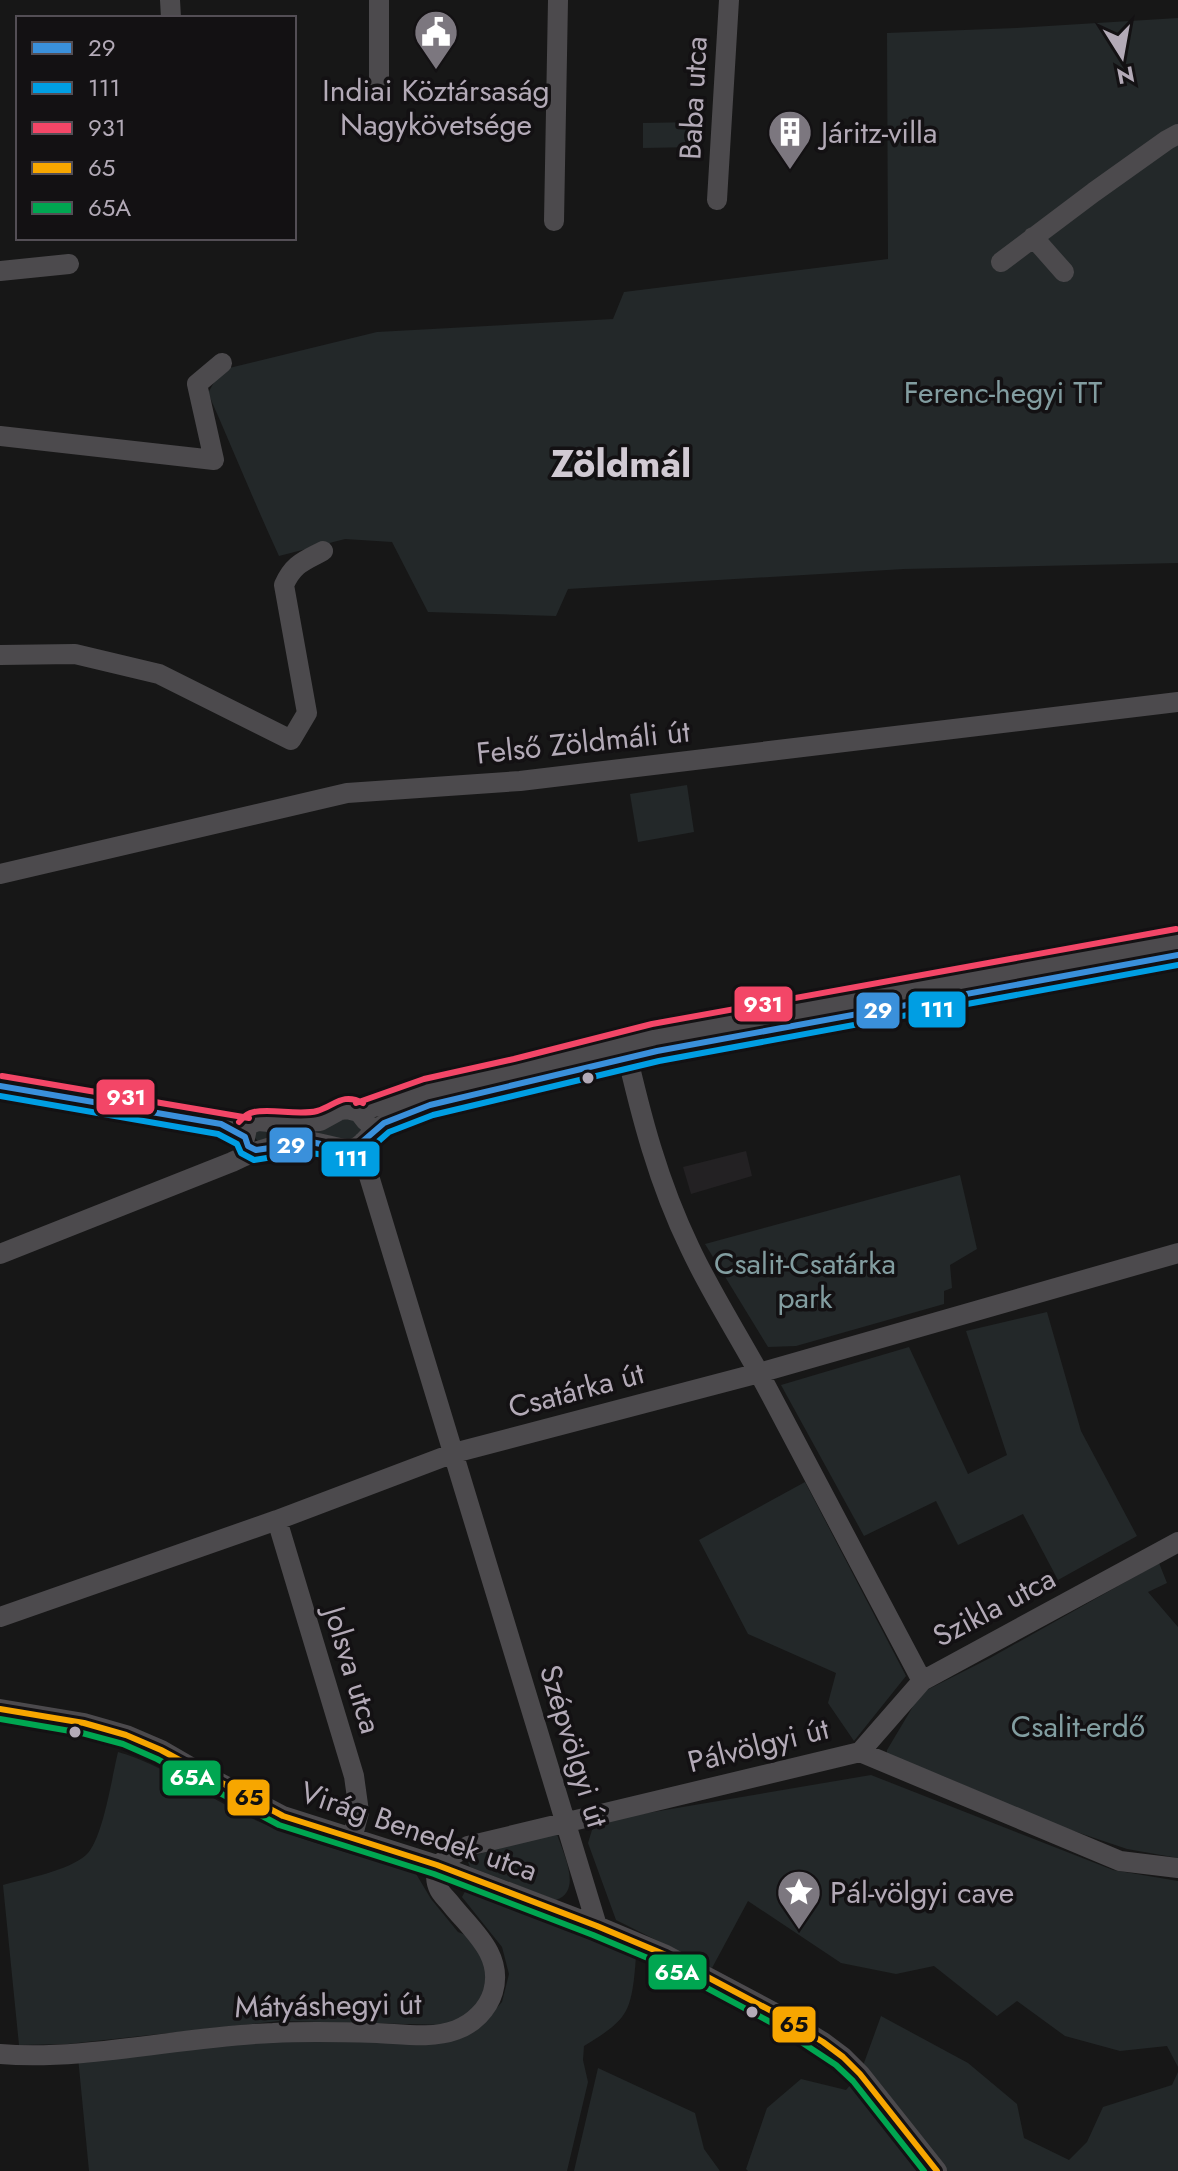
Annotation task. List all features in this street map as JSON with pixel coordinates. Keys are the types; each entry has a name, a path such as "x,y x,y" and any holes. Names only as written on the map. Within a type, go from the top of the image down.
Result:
{"street":[{"path":"379,0 379,89"},
{"path":"554,221 558,0"},
{"name":"Baba utca","path":"717,200 729,0"},
{"path":"1001,262 1178,134"},
{"path":"1033,237 1064,272"},
{"path":"0,271 69,264"},
{"path":"0,436 214,460 197,384 222,363"},
{"path":"0,655 75,654 159,674 291,740 307,713 284,585 289,573 298,564 323,551"},
{"name":"Felső Zöldmáli út","path":"0,874 347,793 520,781 1178,702"},
{"path":"0,1086 221,1124 248,1139 284,1144 358,1142 399,1116 430,1105 626,1050 1178,939"},
{"path":"0,1254 202,1173 248,1139 250,1124 258,1121 320,1121 340,1110 359,1112 426,1089 516,1069 837,1017 1178,955"},
{"path":"626,1050 639,1109 662,1183 710,1288 759,1373 922,1681"},
{"name":"Szépvölgyi út","path":"359,1112 367,1123 358,1142 357,1154 370,1175 597,1926"},
{"name":"Csatárka út","path":"0,1617 277,1520 454,1453 759,1373 1178,1253"},
{"name":"Jolsva utca","path":"277,1520 354,1776 359,1812 352,1839"},
{"name":"Szikla utca","path":"860,1752 922,1681 1178,1542"},
{"name":"Virág Benedek utca","path":"0,1709 84,1723 126,1735 161,1750 283,1816 437,1865 597,1926"},
{"name":"Pálvölgyi út","path":"437,1865 468,1846 860,1752 1120,1861 1178,1868"},
{"name":"Mátyáshegyi út","path":"0,2054 70,2053 274,2033 415,2035 455,2030 484,2009 490,2000 496,1977 494,1963 481,1939 439,1889 437,1865"},
{"path":"597,1926 666,1955 823,2042 860,2074 937,2171"}],"shaded area":[{"path":"746,1151 752,1176 691,1194 683,1167"}],"green space":[{"name":"Ferenc-hegyi TT","path":"1178,18 1178,563 904,569 568,589 556,616 428,612 392,542 345,539 279,556 208,393 221,370 377,332 613,319 624,292 888,259 887,33"},
{"path":"697,122 697,147 643,148 643,123"},
{"path":"687,785 694,832 638,842 630,794"},
{"path":"339,1113 361,1124 358,1139 260,1143 255,1138 255,1131"},
{"name":"Csalit-Csatárka park","path":"960,1175 977,1249 950,1265 952,1288 944,1291 944,1304 796,1346 768,1347 705,1244"},
{"path":"1047,1312 1081,1431 1137,1536 1058,1580 1023,1514 958,1545 936,1501 864,1536 781,1385 909,1347 968,1474 1007,1455 966,1331"},
{"path":"805,1482 906,1676 854,1741 828,1703 836,1673 748,1634 699,1540"},
{"name":"Csalit-erdő","path":"1159,1563 1167,1583 1148,1592 1178,1627 1178,1858 1127,1849 1050,1823 887,1755 887,1750 921,1693"},
{"path":"118,1752 156,1766 244,1815 281,1831 415,1872 431,1899 458,1932 478,1940 489,1984 472,2014 448,2025 279,2021 68,2044 19,2045 3,1885 59,1870 86,1855 102,1822"},
{"path":"871,1775 1113,1870 1178,1881 1178,2067 1167,2046 1120,2051 1065,2036 1017,2001 997,2016 934,1966 896,1974 841,1963 748,1901 712,1968 616,1920 588,1843 592,1830 606,1820"},
{"path":"551,1831 557,1834 570,1880 564,1895 556,1900 470,1867 470,1857"},
{"path":"469,1884 637,1944 628,2007 616,2024 584,2046 583,2060 588,2082 567,2171 89,2171 78,2057 482,2024 502,2002 509,1974 502,1947 462,1897"},
{"path":"881,2016 968,2063 1017,2104 1024,2138 1069,2160 1087,2142 1103,2107 1172,2085 1178,2072 1178,2171 748,2171 746,2169 767,2108 801,2079 846,2090 860,2074"},
{"path":"598,2068 695,2113 704,2149 720,2171 574,2171"}],"transit line":[{"name":"931","path":"356,1103 424,1079 652,1024 1176,929"},
{"name":"29","path":"0,1086 221,1124 245,1137 248,1146 256,1150 311,1142 355,1148 384,1123 430,1105 657,1051 1178,955"},
{"name":"111","path":"0,1096 218,1134 237,1144 241,1153 254,1160 304,1152 352,1159 364,1154 389,1132 433,1115 659,1061 1178,965"},
{"name":"931","path":"2,1076 249,1118"},
{"name":"931","path":"239,1122 254,1112 310,1112 344,1099 363,1103"},
{"name":"65","path":"0,1709 84,1723 126,1735 161,1750 283,1816 437,1865 666,1955 779,2015 843,2057 937,2171"},
{"name":"65A","path":"0,1719 82,1733 123,1744 279,1825 434,1874 662,1964 774,2024 836,2065 853,2081 924,2171"}],"place":[{"name":"Indiai Köztársaság Nagykövetsége","path":"436,71"},
{"name":"Járitz-villa","path":"790,171"},
{"name":"Pál-völgyi cave","path":"799,1931"}],"district":[{"name":"Zöldmál","path":"621,463"}]}
